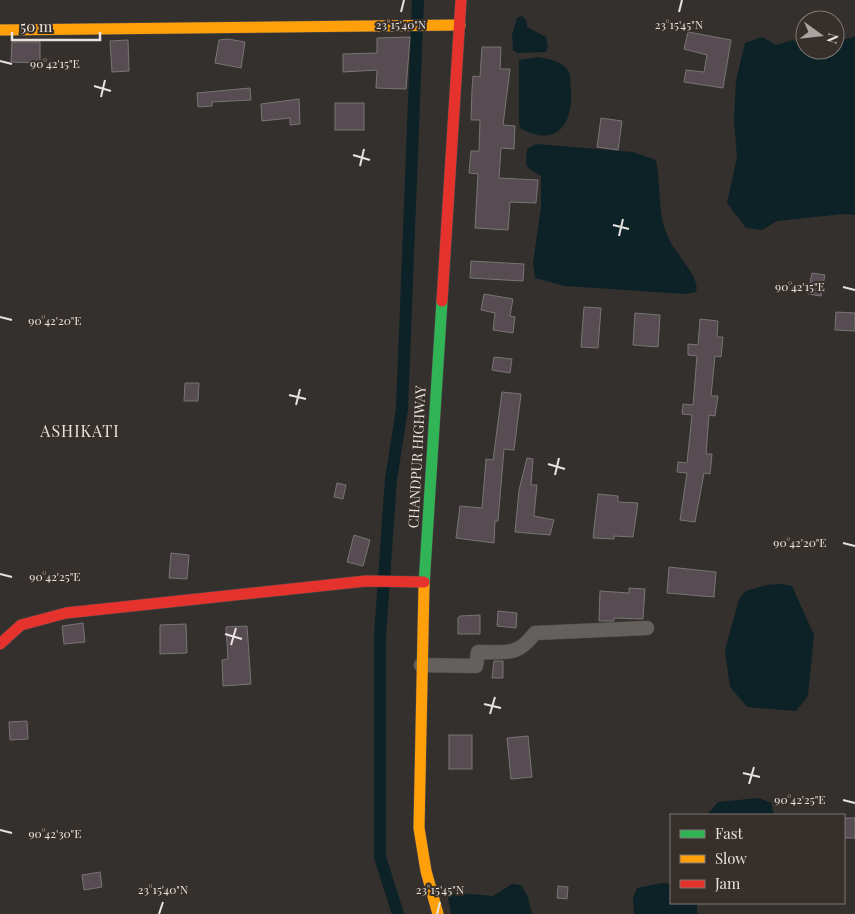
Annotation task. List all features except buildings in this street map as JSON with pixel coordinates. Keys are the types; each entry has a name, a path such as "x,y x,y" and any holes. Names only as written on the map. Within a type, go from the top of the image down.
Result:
{"main road":[{"name":"CHANDPUR HIGHWAY","path":"438,914 426,871 419,828 421,665 424,582 461,0"},
{"path":"0,30 460,25"},
{"path":"0,644 21,626 66,613 366,581 424,582"}],"street":[{"path":"421,665 476,666 478,652 514,651 525,646 535,633 647,628"}],"water":[{"path":"522,16 526,20 527,27 546,37 548,47 546,52 517,53 513,50 512,35 517,18"},
{"path":"855,36 855,215 843,214 777,221 762,230 746,228 727,203 737,157 734,120 736,81 745,43 762,37 776,45 793,40 795,41 795,60 845,60 845,40"},
{"path":"538,57 555,61 566,68 569,72 571,91 569,114 565,123 559,130 543,136 532,134 520,128 519,123 519,60"},
{"path":"536,144 633,152 656,160 665,230 672,245 695,280 696,292 685,294 565,286 535,278 533,263 541,207 541,176 528,168 526,163 527,149"},
{"path":"781,584 792,586 814,635 808,696 796,711 747,707 730,687 725,650 739,599 746,591 766,585"},
{"path":"759,798 771,803 774,814 708,814 718,802"},
{"path":"662,883 670,884 670,904 697,904 697,914 634,914 633,898 637,888"},
{"path":"512,884 521,885 528,897 532,914 451,914 447,892 493,896"}],"waterway":[{"path":"398,914 380,857 380,636 391,479 402,409 418,0"}],"traffic: fast":[{"path":"424,585 442,301"}],"traffic: slow":[{"path":"0,30 460,25"},
{"path":"424,585 419,828 426,871 438,914"}],"traffic: jam":[{"path":"442,301 461,0"},
{"path":"0,644 21,625 66,613 366,581 424,582"}],"district":[{"name":"ASHIKATI","path":"80,431"}]}
